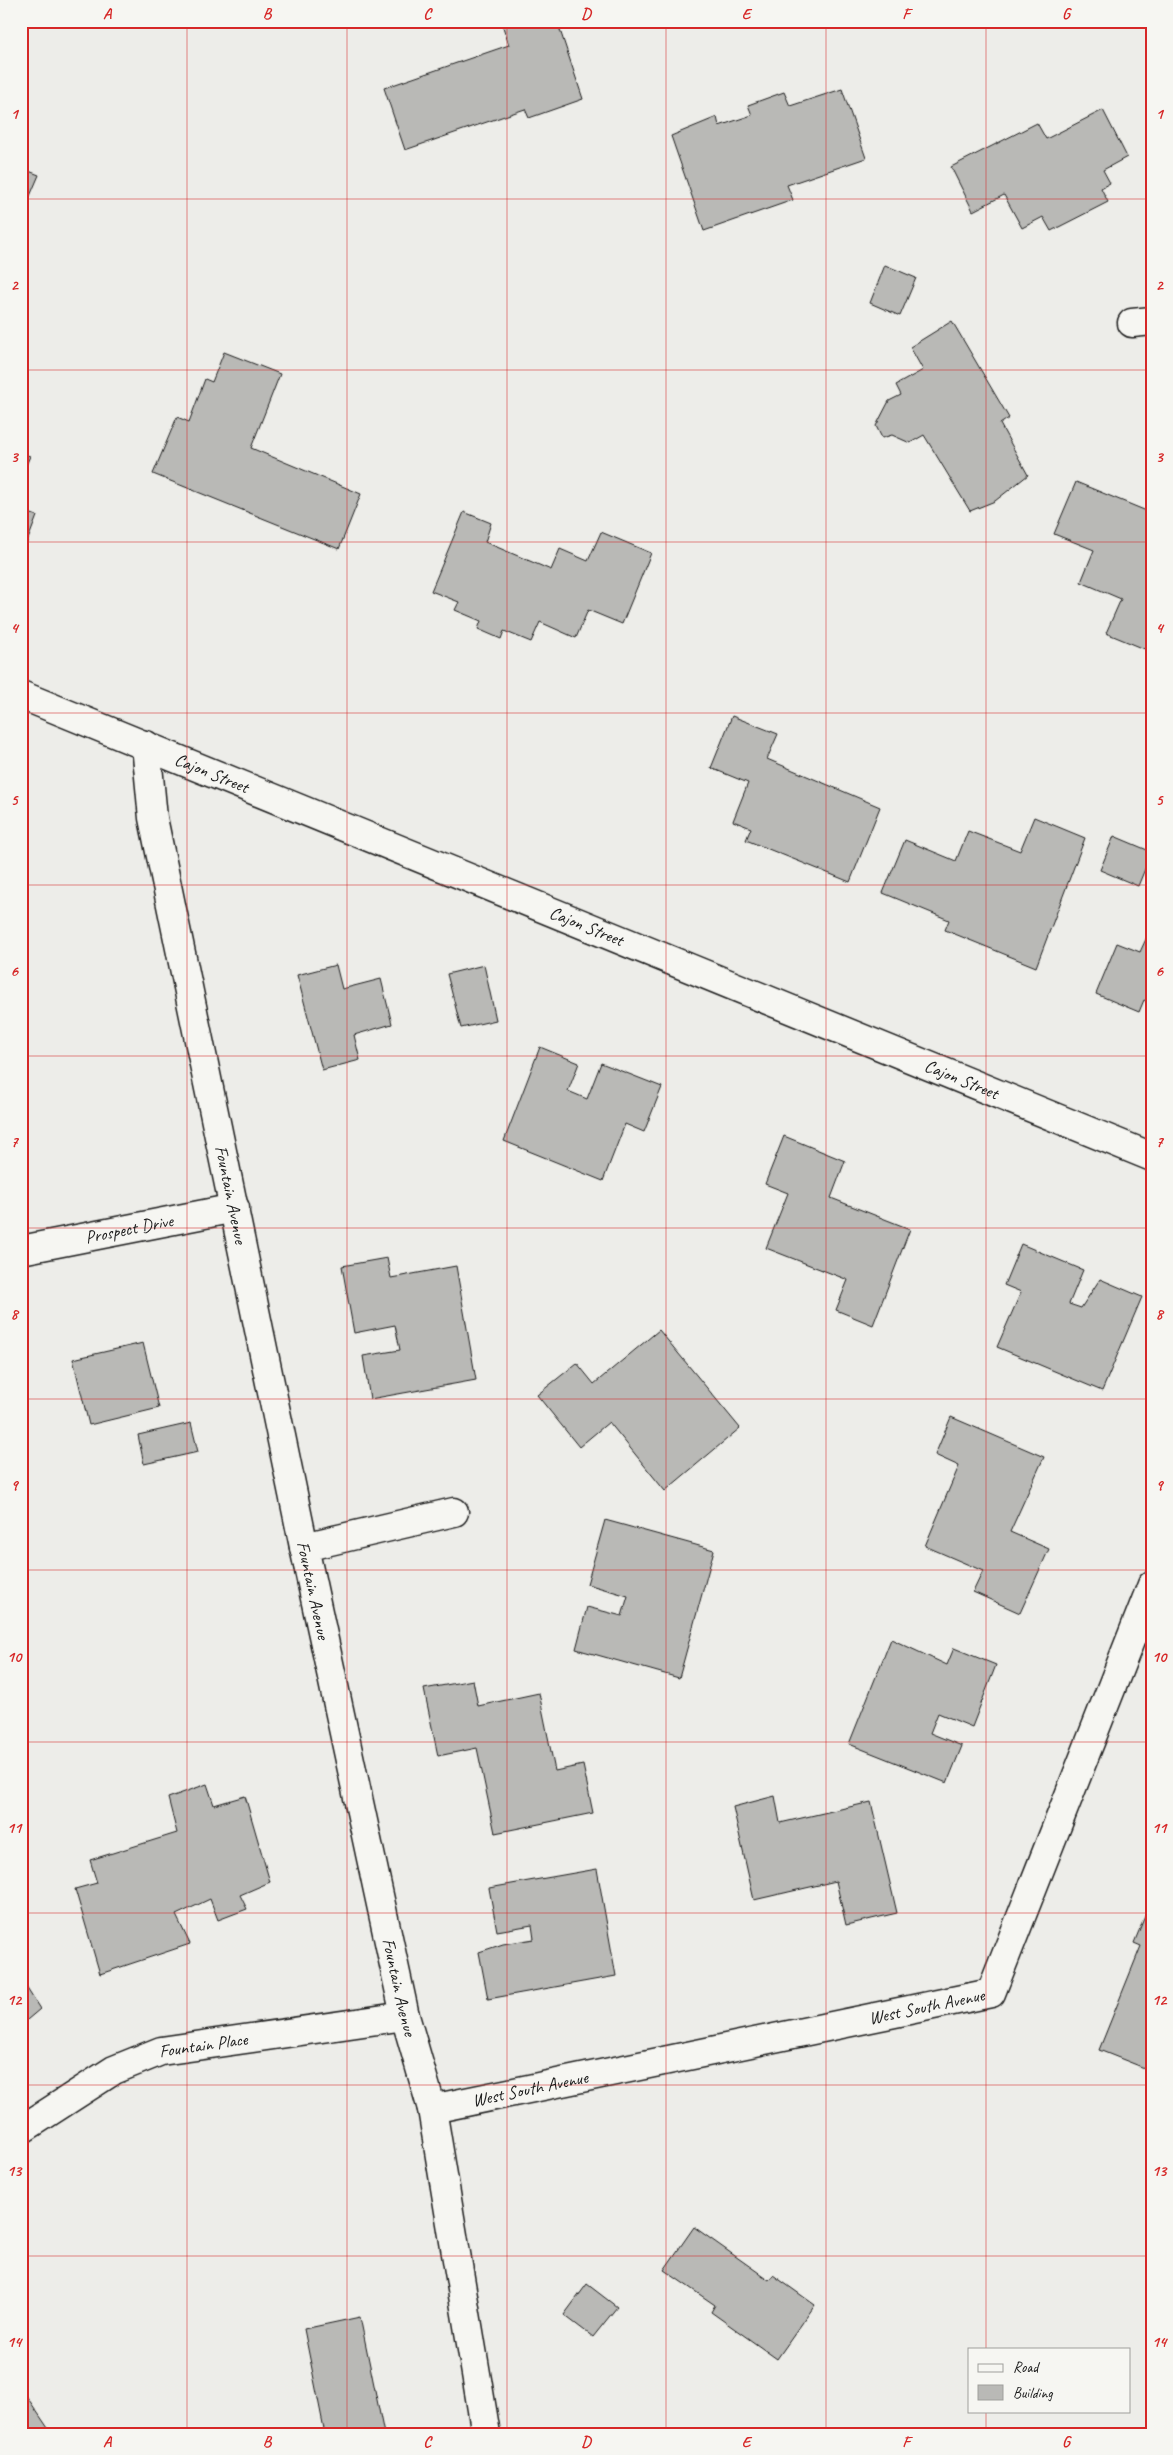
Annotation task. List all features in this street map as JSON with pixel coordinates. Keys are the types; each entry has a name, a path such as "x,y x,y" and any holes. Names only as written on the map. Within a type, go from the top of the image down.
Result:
{"street":[{"name":"Cajon Street","path":"21,695 1152,1157"},
{"name":"Fountain Avenue","path":"146,745 154,818 304,1547 405,2016 432,2109 486,2434"},
{"name":"Prospect Drive","path":"21,1250 235,1208"},
{"path":"304,1547 454,1512"},
{"name":"West South Avenue","path":"432,2109 991,1993 1152,1585"},
{"name":"Fountain Place","path":"21,2130 114,2070 161,2050 405,2016"}],"building":[{"path":"501,21 557,21 583,99 529,118 525,109 405,150 384,88 509,45"},
{"path":"842,89 866,158 787,185 793,200 704,231 671,136 717,117 719,126 752,115 748,105 784,92 790,106"},
{"path":"1103,110 1127,157 1103,170 1110,183 1101,188 1108,202 1051,231 1043,217 1022,228 1004,195 973,211 951,167 1037,123 1046,139"},
{"path":"21,168 39,175 21,217"},
{"path":"885,265 916,278 900,316 870,303"},
{"path":"952,321 1009,418 1000,424 1028,475 995,501 970,511 924,435 910,443 892,435 882,438 876,426 889,401 901,395 896,385 923,370 910,347"},
{"path":"224,352 280,374 251,448 361,494 339,549 153,474 177,417 189,422 205,379 212,382"},
{"path":"21,453 30,456 21,477"},
{"path":"1076,482 1149,512 1152,506 1152,652 1106,633 1121,599 1081,582 1094,550 1054,534"},
{"path":"21,510 37,516 21,558"},
{"path":"464,512 491,523 485,542 551,570 560,549 588,561 601,532 651,553 622,624 588,610 576,638 540,622 531,642 504,631 501,639 478,629 481,621 455,610 459,602 431,591"},
{"path":"732,716 778,734 767,759 880,807 850,882 746,840 751,828 733,821 748,783 711,768"},
{"path":"1034,817 1085,838 1036,967 945,930 949,920 883,893 905,840 956,861 968,831 1020,851"},
{"path":"1114,836 1152,852 1138,886 1100,870"},
{"path":"1152,926 1152,1003 1144,1000 1139,1012 1096,994 1117,943 1140,952"},
{"path":"336,965 342,989 381,979 392,1024 354,1035 360,1060 322,1070 297,975"},
{"path":"484,965 496,1020 461,1028 447,974"},
{"path":"540,1047 579,1063 568,1091 587,1099 601,1063 662,1087 644,1132 625,1124 603,1181 504,1141"},
{"path":"784,1136 845,1161 831,1198 910,1229 873,1325 836,1310 848,1280 766,1248 788,1193 765,1184"},
{"path":"1021,1244 1083,1270 1069,1304 1081,1308 1100,1279 1142,1297 1102,1391 997,1347 1021,1292 1004,1285"},
{"path":"387,1258 391,1278 456,1266 476,1380 370,1399 363,1356 400,1350 395,1325 354,1333 342,1266"},
{"path":"659,1330 740,1428 665,1491 609,1422 579,1447 537,1395 577,1363 594,1384"},
{"path":"143,1343 159,1408 89,1425 73,1359"},
{"path":"951,1417 1044,1457 1010,1532 1049,1549 1020,1613 973,1592 983,1571 925,1546 959,1466 935,1455"},
{"path":"191,1423 198,1452 144,1464 138,1435"},
{"path":"605,1520 714,1550 679,1678 576,1649 587,1607 622,1616 628,1596 587,1584"},
{"path":"891,1639 947,1665 954,1648 996,1665 972,1727 938,1713 930,1733 962,1746 947,1783 849,1744"},
{"path":"473,1680 478,1706 539,1693 555,1771 583,1765 593,1813 495,1833 477,1748 438,1756 424,1689"},
{"path":"207,1784 214,1805 245,1796 270,1882 240,1895 247,1909 218,1920 210,1899 176,1915 190,1944 100,1974 75,1889 97,1883 90,1860 177,1833 168,1798"},
{"path":"775,1796 780,1823 871,1802 897,1913 846,1925 836,1881 754,1900 733,1807"},
{"path":"597,1869 616,1976 488,1999 479,1952 503,1944 534,1939 532,1925 497,1931 489,1888"},
{"path":"1152,1899 1152,2071 1099,2050 1141,1946 1134,1943"},
{"path":"21,1979 40,2009 21,2025"},
{"path":"694,2227 769,2280 773,2275 815,2305 777,2359 711,2312 715,2305 664,2270"},
{"path":"587,2284 617,2307 593,2337 564,2315"},
{"path":"360,2317 384,2434 325,2434 304,2329"},
{"path":"21,2388 52,2434 21,2434"}]}
